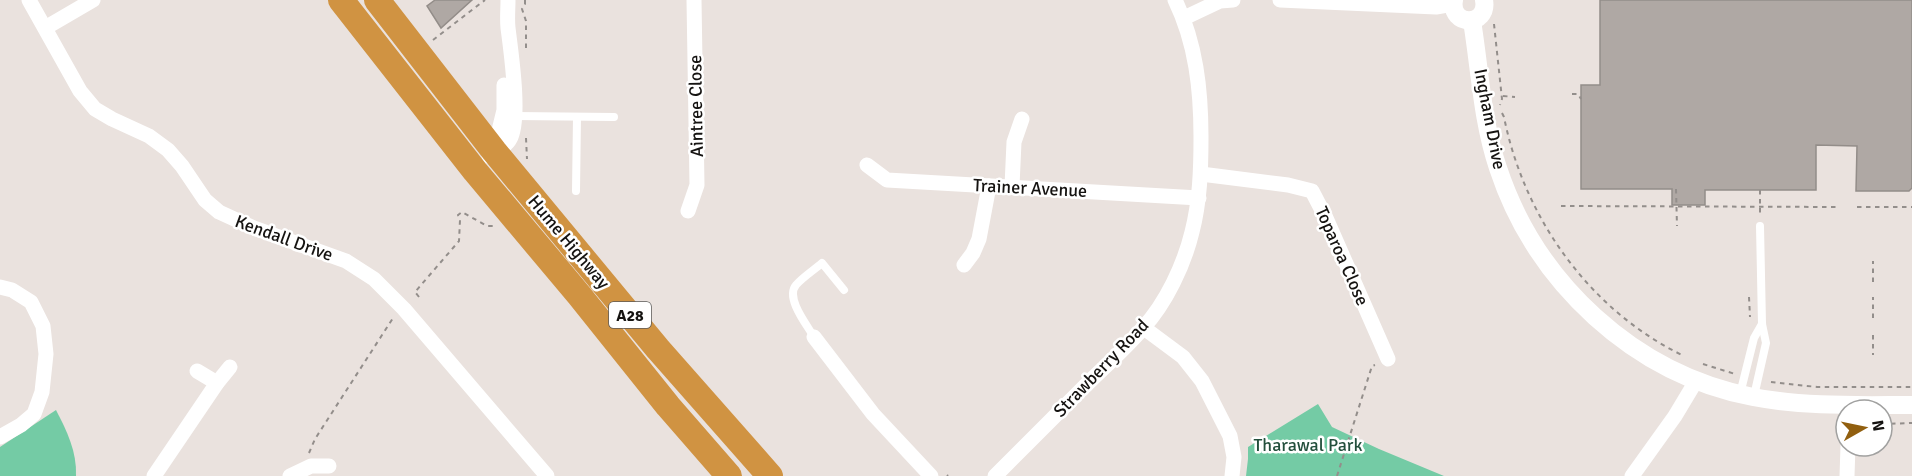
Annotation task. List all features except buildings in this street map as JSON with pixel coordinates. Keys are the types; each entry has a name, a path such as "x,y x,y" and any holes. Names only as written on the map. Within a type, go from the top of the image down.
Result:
{"highway":[{"name":"Hume Highway","path":"341,0 475,171 668,406 729,476"},
{"name":"Hume Highway","path":"377,0 494,151 658,349 770,476"}],"street":[{"name":"Kendall Drive","path":"29,0 80,91 95,108 112,119 149,136 168,150 205,200 219,212 243,224 346,261 374,279 404,309 547,476"},
{"path":"45,28 93,0"},
{"path":"494,151 504,110 504,57 508,26 508,0"},
{"name":"Aintree Close","path":"688,211 697,185 694,0"},
{"name":"Strawberry Road","path":"995,476 1144,328 1185,256 1199,198 1201,174 1199,88 1184,18 1175,0"},
{"path":"1184,18 1220,1 1233,0"},
{"path":"1280,0 1436,7 1453,2 1453,9 1459,17 1472,21 1482,14 1485,6 1484,0"},
{"name":"Ingham Drive","path":"1472,21 1491,146 1507,193 1534,244 1569,291 1603,325 1638,351 1696,381 1747,396 1799,404 1834,406"},
{"path":"475,171 494,151 505,147 512,136 513,58 508,26"},
{"path":"1012,186 1014,142 1022,119"},
{"name":"Trainer Avenue","path":"867,165 887,180 1199,198"},
{"name":"Toparoa Close","path":"1201,174 1288,185 1312,191 1388,359"},
{"path":"964,265 974,253 979,239 989,186"},
{"path":"0,287 12,290 31,302 43,326 46,354 40,400 34,414 0,437"},
{"path":"1144,328 1183,357 1202,381 1230,436 1234,457 1232,476"},
{"path":"814,338 873,414 942,476"},
{"path":"154,476 217,382 230,367"},
{"path":"197,371 217,382"},
{"path":"1632,476 1675,416 1696,381"},
{"name":"Ingham Drive","path":"1894,406 1912,405"},
{"path":"1847,476 1848,458"},
{"path":"290,476 311,466 329,466"}],"lane":[{"path":"514,116 614,117"},
{"path":"576,191 577,117"},
{"path":"1747,396 1766,343 1762,324 1760,223"},
{"path":"814,338 793,301 793,290 796,285 822,263 844,290"},
{"path":"1747,396 1754,338 1762,324"}],"path":[{"path":"430,43 485,0"},
{"path":"1494,18 1502,96 1500,111 1504,117 1510,147 1520,176 1533,205 1567,259 1585,282 1623,317 1652,338 1686,357"},
{"path":"1572,94 1578,94 1581,99"},
{"path":"1502,96 1515,97"},
{"path":"1676,189 1677,226"},
{"path":"1760,190 1760,223"},
{"path":"1561,206 1839,207"},
{"path":"1857,207 1912,207"},
{"path":"419,297 415,292 459,241 458,215 462,212 487,226 496,226"},
{"path":"1873,261 1873,282"},
{"path":"1749,297 1750,317"},
{"path":"1873,297 1873,318"},
{"path":"311,466 307,457 315,439 394,317"},
{"path":"1873,335 1873,355"},
{"path":"1337,476 1372,366 1388,359"},
{"path":"1697,362 1736,374"},
{"path":"1873,381 1873,387"},
{"path":"1771,382 1816,387 1912,387"},
{"path":"1894,424 1912,423"}],"green space":[{"name":"Tharawal Park","path":"1318,404 1332,427 1444,476 1246,476 1248,447"},
{"path":"56,410 73,450 76,476 0,476 0,447"}]}
